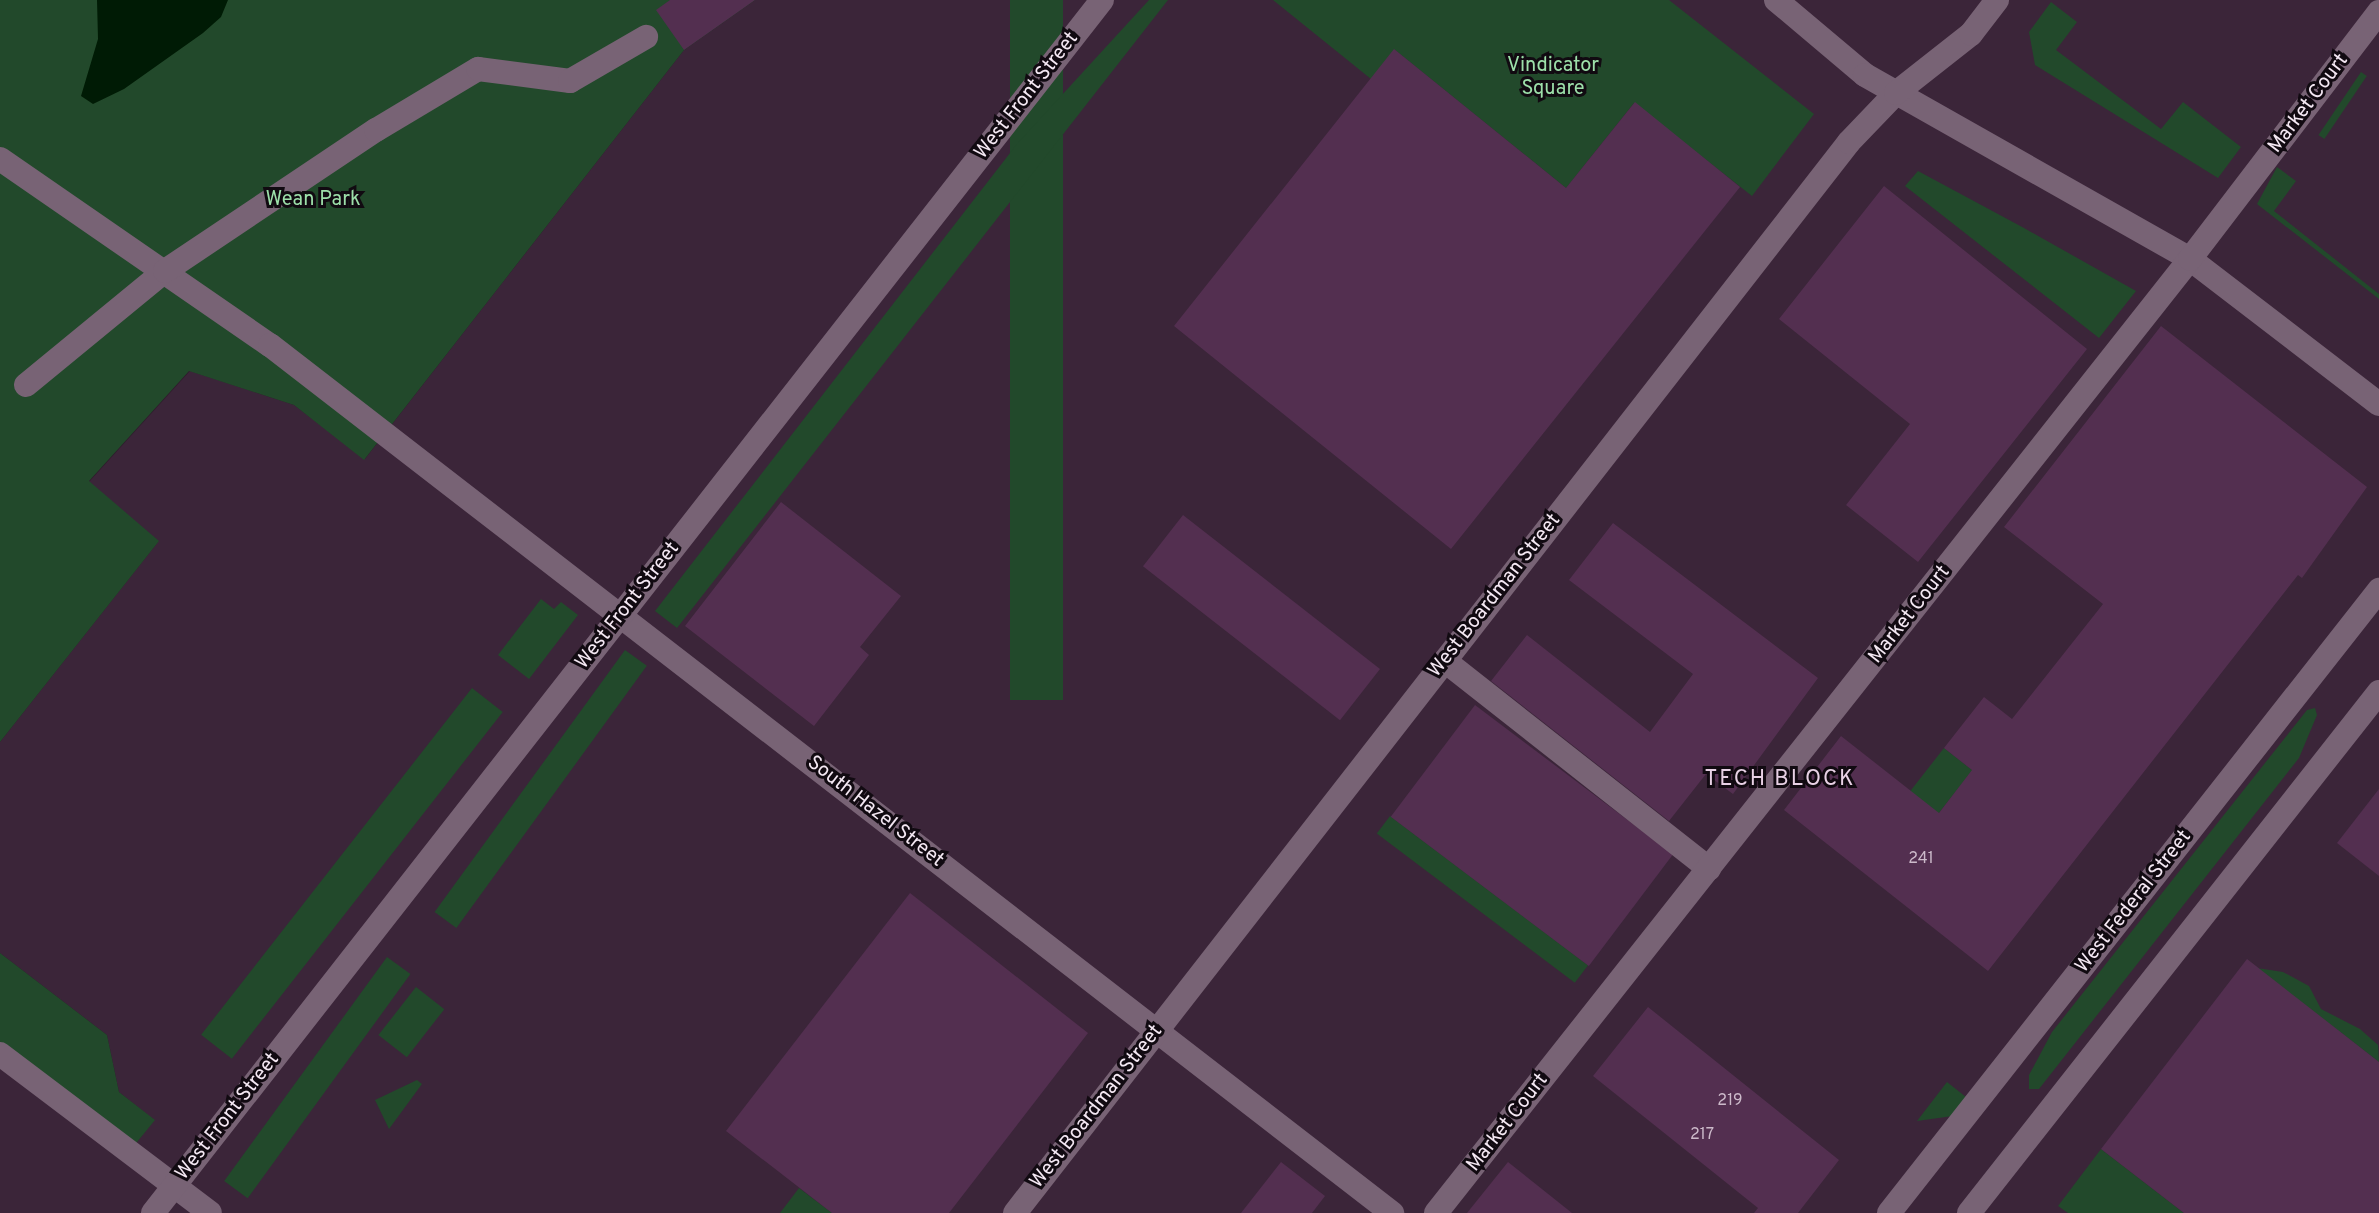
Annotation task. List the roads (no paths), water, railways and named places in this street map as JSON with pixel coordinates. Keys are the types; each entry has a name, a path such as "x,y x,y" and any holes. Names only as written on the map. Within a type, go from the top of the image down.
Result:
{"street":[{"name":"West Front Street","path":"153,1213 1102,0"},
{"path":"1776,0 1865,75 2190,259 2379,404"},
{"name":"West Boardman Street","path":"1015,1213 1849,142 1896,93 1971,34 1997,0"},
{"name":"Market Court","path":"1436,1213 2190,259 2379,12"},
{"path":"26,385 165,271 376,130 478,69 570,81 646,37"},
{"name":"South Hazel Street","path":"0,159 165,271 357,413 1158,1029 1392,1213"},
{"name":"West Federal Street","path":"1889,1213 2379,590"},
{"path":"1445,661 1709,869"},
{"path":"1969,1213 2379,692"},
{"path":"0,1054 210,1213"}],"district":[{"name":"TECH BLOCK","path":"1780,780"}],"park label":[{"name":"Vindicator Square","path":"1553,78"},
{"name":"Wean Park","path":"313,200"}]}
